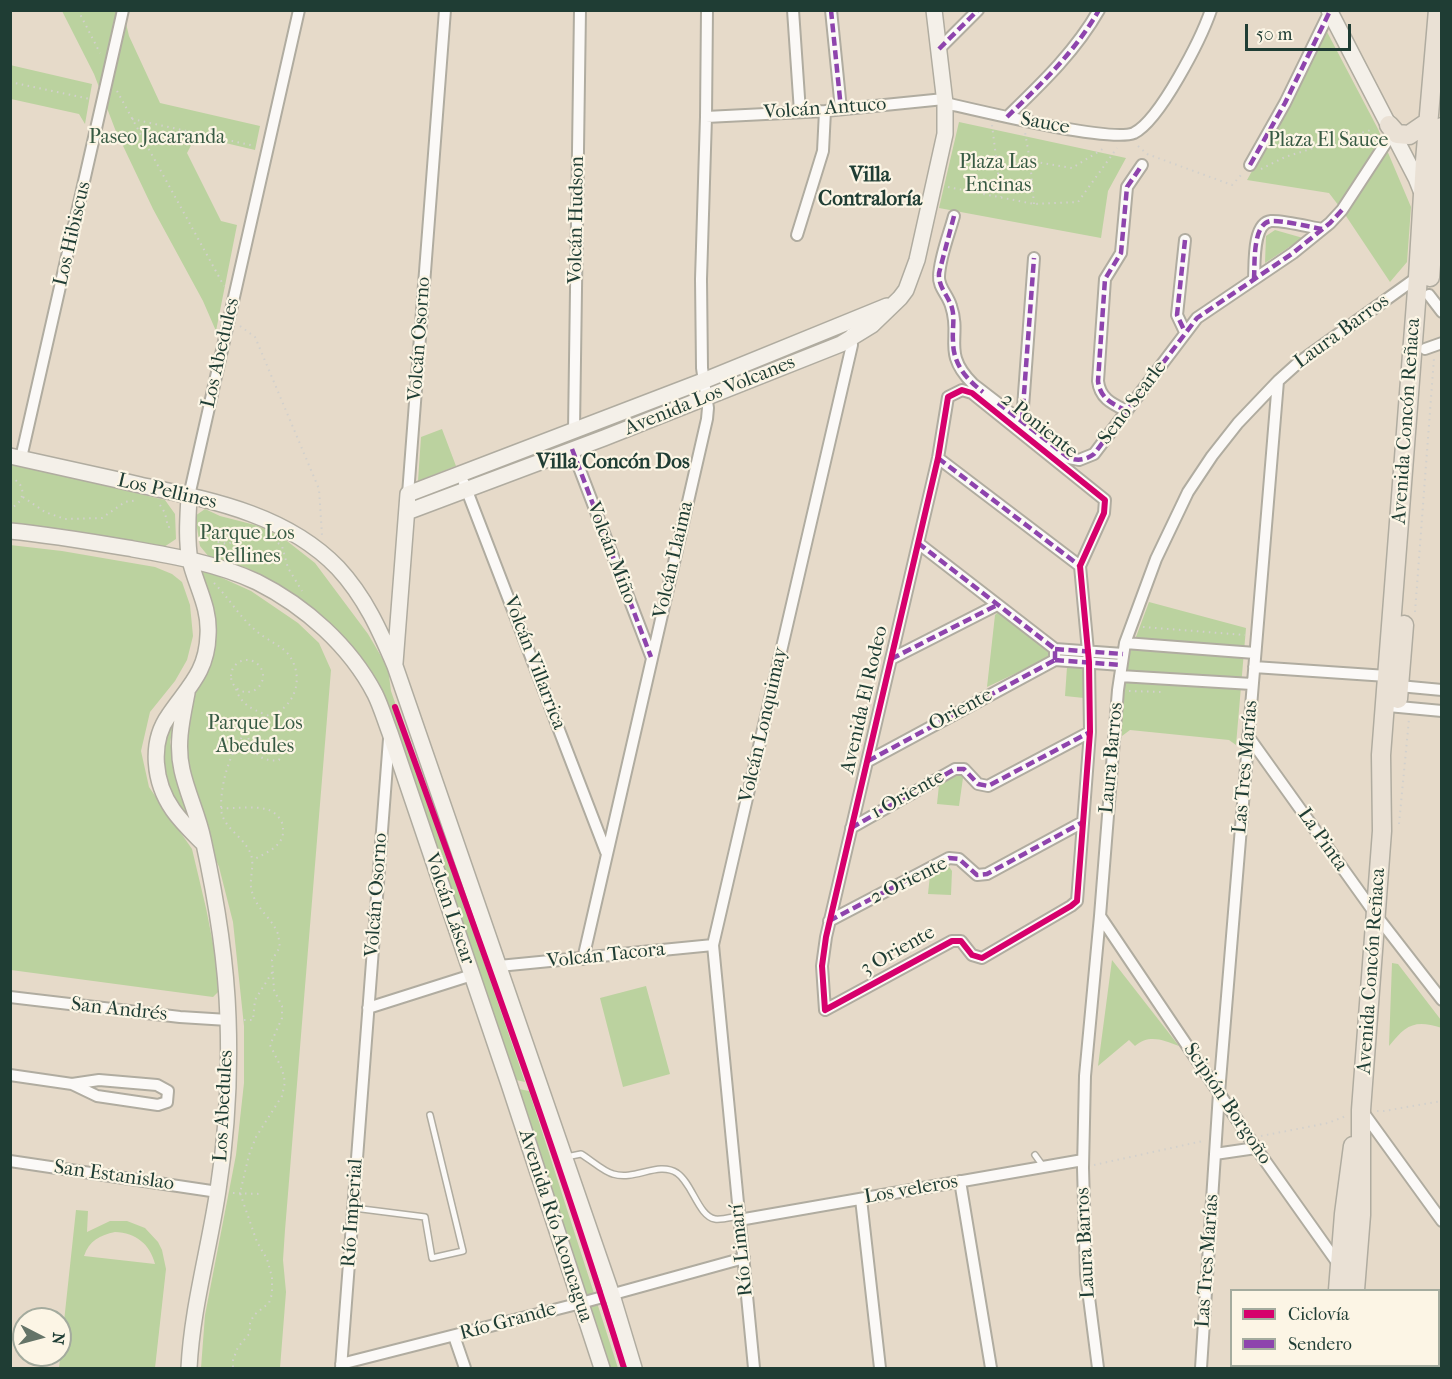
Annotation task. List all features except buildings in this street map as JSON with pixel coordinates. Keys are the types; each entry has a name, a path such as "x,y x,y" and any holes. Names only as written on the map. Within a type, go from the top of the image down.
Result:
{"main road":[{"name":"Avenida Concón Reñaca","path":"1356,1289 1369,1110 1376,915 1391,830 1382,755 1397,707 1393,681 1424,273 1433,202 1438,10"},
{"path":"1391,129 1397,134 1409,135 1435,124"},
{"name":"Avenida Concón Reñaca","path":"1393,681 1434,346 1429,295 1424,273"},
{"name":"Avenida Concón Reñaca","path":"1338,1289 1350,1167 1369,1110"}],"street":[{"name":"Los Hibiscus","path":"16,457 123,10"},
{"name":"Los Abedules","path":"204,844 167,801 156,766 156,748 168,716 187,693 201,669 206,654 208,618 192,566 189,496 299,10"},
{"name":"Volcán Osorno","path":"395,666 446,10"},
{"name":"Volcán Hudson","path":"574,430 580,10"},
{"name":"Volcán Llaima","path":"583,959 707,419 708,408 703,381 701,279 706,117 706,10"},
{"path":"793,10 800,112"},
{"path":"831,10 841,109"},
{"name":"Avenida Los Volcanes","path":"408,494 703,381 851,330 900,298 912,275 945,134 945,101 934,10"},
{"path":"939,49 978,10"},
{"path":"1007,117 1063,61 1078,43 1099,10"},
{"path":"1126,135 1144,125 1160,105 1188,61 1211,10"},
{"path":"1329,11 1391,129 1433,202"},
{"path":"1250,165 1285,103 1329,11"},
{"name":"Volcán Antuco","path":"706,117 825,111 945,101"},
{"name":"Sauce","path":"945,101 991,114 1115,136 1126,135"},
{"path":"798,235 823,151 825,111"},
{"name":"Seno Searle","path":"954,216 939,277 953,313 952,342 956,361 973,384 1069,458 1079,460 1094,454 1197,318 1322,229 1342,210 1391,129"},
{"path":"1126,411 1104,398 1098,387 1098,381 1105,279 1121,253 1127,187 1142,165"},
{"path":"1254,279 1257,235 1261,226 1270,221 1322,229"},
{"path":"1185,240 1177,315 1185,332"},
{"path":"1022,421 1034,258"},
{"name":"Laura Barros","path":"1098,1368 1086,1274 1083,1164 1085,1076 1122,659 1130,627 1156,559 1188,492 1238,423 1278,381 1349,325 1424,273"},
{"path":"1429,295 1442,312"},
{"name":"Avenida Los Volcanes","path":"407,512 841,344 851,330"},
{"name":"Volcán Lonquimay","path":"730,1131 713,945 852,345 851,330"},
{"name":"Las Tres Marías","path":"1201,1368 1219,1093 1278,381"},
{"name":"2 Poniente","path":"948,397 962,390 972,393 1105,500 1104,513 1080,566"},
{"name":"Avenida El Rodeo","path":"825,1010 822,966 829,921 938,458 948,397"},
{"name":"Volcán Miño","path":"572,449 651,657"},
{"name":"Los Pellines","path":"16,457 189,496 239,509 274,523 323,554 352,584 375,619 395,666"},
{"path":"938,458 1080,566 1089,657 1090,732 1083,822"},
{"name":"Volcán Villarrica","path":"460,474 606,853"},
{"path":"10,531 72,538 256,582 303,610 337,642 375,694 390,733"},
{"path":"918,543 1055,654 1122,659 1255,653"},
{"path":"891,659 997,605"},
{"name":"Oriente","path":"868,761 1055,654"},
{"path":"1122,659 1252,684"},
{"name":"Volcán Láscar","path":"395,666 540,1089"},
{"path":"1254,667 1393,681 1442,690"},
{"name":"Los Abedules","path":"187,693 179,746 182,768 204,844 225,959 228,1020 228,1085 223,1153 193,1326 189,1368"},
{"path":"1397,707 1442,711"},
{"name":"1 Oriente","path":"851,828 955,769 964,769 978,784 988,786 1090,732"},
{"name":"Volcán Osorno","path":"365,1058 390,733"},
{"name":"Volcán Láscar","path":"390,733 509,1084"},
{"name":"La Pinta","path":"1248,736 1376,915 1442,1000"},
{"name":"3 Oriente","path":"825,1010 952,941 961,942 972,955 982,958 1071,906 1077,901 1083,822"},
{"name":"2 Oriente","path":"829,921 949,858 959,859 977,875 987,874 1083,822"},
{"name":"Scipión Borgoño","path":"1100,916 1256,1148 1355,1289"},
{"name":"Volcán Tacora","path":"499,966 713,945"},
{"path":"368,1008 472,975"},
{"name":"San Andrés","path":"10,997 180,1017 228,1020"},
{"name":"Río Imperial","path":"341,1366 365,1058"},
{"path":"10,1075 72,1084 99,1080 157,1085 168,1090 168,1098 167,1102 158,1105 97,1096 72,1084"},
{"name":"Avenida Río Aconcagua","path":"509,1084 602,1368"},
{"name":"Avenida Río Aconcagua","path":"540,1089 612,1295 634,1368"},
{"path":"1369,1110 1442,1221"},
{"name":"Río Limarí","path":"730,1131 754,1368"},
{"path":"1215,1154 1256,1148"},
{"name":"San Estanislao","path":"10,1161 218,1192"},
{"name":"Los veleros","path":"739,1218 1044,1167 1083,1164"},
{"path":"960,1181 991,1368"},
{"path":"861,1199 880,1368"},
{"name":"Río Grande","path":"341,1366 744,1258"},
{"path":"454,1336 465,1368"}],"lane":[{"path":"354,1208 425,1217 432,1258 463,1251 430,1114"},
{"path":"564,1158 582,1154 611,1174 622,1176 666,1168 678,1174 688,1184 707,1216 716,1220 739,1218"},
{"path":"1035,1155 1044,1167"}],"path":[{"path":"78,10 110,72 121,99 232,301"},
{"path":"10,82 102,102"},
{"path":"991,114 1001,198"},
{"path":"132,118 267,148"},
{"path":"1023,120 1034,204"},
{"path":"1126,135 1147,154 1232,185 1250,165 1263,169 1285,157 1369,130"},
{"path":"997,165 1030,161 1072,168 1126,135"},
{"path":"934,184 1034,204 1078,202 1126,135"},
{"path":"229,316 255,338 319,489 323,554"},
{"path":"1415,616 1434,346"},
{"path":"10,478 16,479 22,487 23,497 20,503 10,508"},
{"path":"192,566 204,573 251,627 283,648 293,662 298,675 292,698 279,712 265,714 253,723 233,753 226,772 221,808 224,822 249,850 253,860 250,889 257,906 278,933 280,947 272,960 274,990 282,1006 282,1018 270,1045 282,1069 285,1082 282,1096 256,1137 240,1193 257,1242 267,1259 272,1277 272,1294 269,1303 254,1315 250,1323 250,1334 238,1347 233,1360 233,1368"},
{"path":"1130,627 1257,636"},
{"path":"235,687 246,692 259,686 262,676 257,664 245,660 236,664 231,675 235,687 239,698 247,706 265,714"},
{"path":"1391,830 1397,707"},
{"path":"247,731 250,747 260,757 271,761 279,760 281,754"},
{"path":"221,808 269,810 280,818 284,830 282,841 274,849 253,860"},
{"path":"228,1020 253,1020 255,1000 273,971"},
{"path":"1369,1110 1380,1120"},
{"path":"1083,1164 1216,1138"},
{"path":"218,1192 261,1194"}],"green space":[{"name":"Paseo Jacaranda","path":"62,11 123,11 129,36 160,103 260,126 255,150 196,136 187,153 221,221 237,225 216,331 203,301 153,209 115,129 94,74"},
{"name":"Plaza El Sauce","path":"1326,30 1378,129 1411,207 1407,262 1390,282 1329,193 1247,180 1288,107"},
{"path":"10,65 92,84 85,124 79,114 11,99"},
{"name":"Plaza Las Encinas","path":"959,122 1126,158 1108,191 1101,238 939,208"},
{"path":"1275,230 1303,238 1265,263 1266,236"},
{"path":"442,429 456,466 418,481 421,437"},
{"name":"Parque Los Pellines","path":"10,463 165,500 175,514 176,539 161,549 69,530 11,523"},
{"path":"205,509 272,532 315,563 368,634 388,668 391,691 525,1082 516,1080 385,698 334,628 301,599 247,568 209,557 200,546 195,516"},
{"path":"10,545 62,551 155,567 172,574 182,582 190,605 193,636 187,660 175,681 150,712 141,751 149,787 192,849 217,964 218,992 213,997 11,970"},
{"name":"Parque Los Abedules","path":"198,567 251,591 298,623 319,643 331,670 285,1230 283,1260 286,1292 280,1368 201,1368 205,1315 236,1155 244,1083 244,1026 233,922 219,867 208,841 191,786 185,755 191,696 206,671"},
{"path":"1149,602 1246,628 1236,745 1229,740 1130,730 1122,736 1121,714 1127,661"},
{"path":"998,612 1051,652 1085,655 1086,658 1050,657 987,687 995,615"},
{"path":"1067,667 1086,667 1084,698 1065,696"},
{"path":"176,717 170,742 180,788 195,827 171,793 163,761 167,730"},
{"path":"960,773 963,778 959,806 937,804 939,785"},
{"path":"948,865 952,871 951,895 928,894 930,875"},
{"path":"1112,960 1179,1046 1151,1039 1135,1046 1129,1040 1098,1066"},
{"path":"1392,963 1398,964 1441,1020 1442,1028 1424,1024 1411,1026 1389,1046"},
{"path":"646,986 670,1074 623,1087 600,998"},
{"path":"519,1089 529,1091 618,1368 610,1368"},
{"path":"76,1210 88,1211 87,1232 110,1221 127,1221 145,1228 162,1250 166,1269 155,1368 59,1368 72,1367 72,1307 66,1307","holes":["115,1232 136,1237 146,1245 155,1264 84,1256 89,1246 100,1237"]}],"marked path":[{"path":"831,10 841,109"},
{"path":"939,49 978,10"},
{"path":"1007,117 1068,54 1099,10"},
{"path":"1250,165 1285,103 1330,11"},
{"path":"1127,411 1104,397 1098,381 1105,279 1121,253 1127,187 1142,165"},
{"path":"998,403 1069,458 1082,459 1091,456 1197,318 1293,253 1330,223 1342,210"},
{"path":"954,216 939,278 953,312 955,357 966,376 983,392"},
{"path":"1254,279 1256,246 1260,229 1265,223 1282,222 1322,229"},
{"path":"1185,240 1177,315 1185,332"},
{"path":"1022,421 1034,258"},
{"path":"572,449 651,657"},
{"path":"938,458 1080,566"},
{"path":"918,543 1055,649 1055,660"},
{"path":"891,659 997,605"},
{"path":"1055,649 1123,654"},
{"path":"1055,660 1121,665"},
{"path":"868,761 1055,660"},
{"path":"851,828 955,769 964,769 978,784 988,786 1090,732"},
{"path":"829,921 949,858 959,859 977,875 987,874 1083,822"}],"cycle path":[{"path":"962,390 972,393 1105,500 1104,513 1080,566 1089,662 1090,732 1077,901 982,958 972,955 961,941 952,941 825,1010 822,966 826,937 938,458 948,397 962,390"},
{"path":"395,707 542,1119 624,1368"}],"district":[{"name":"Villa Contraloría","path":"870,188"},
{"name":"Villa Concón Dos","path":"613,463"}]}
